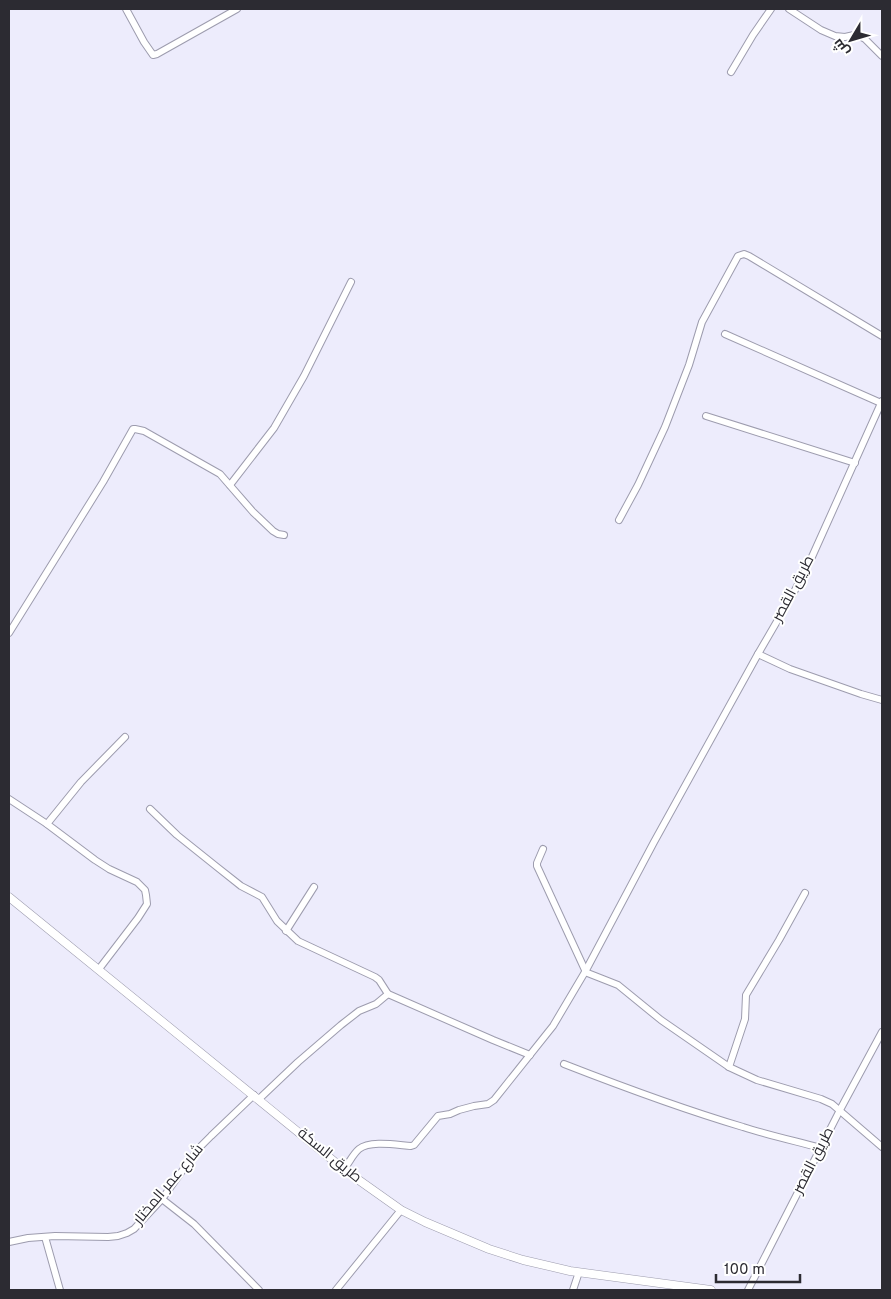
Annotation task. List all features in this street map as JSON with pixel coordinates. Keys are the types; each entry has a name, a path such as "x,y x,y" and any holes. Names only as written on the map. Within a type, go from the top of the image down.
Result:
{"main road":[{"name":"طريق السكة","path":"9,897 344,1169 401,1210 489,1249 523,1260 579,1272 711,1290"}],"street":[{"path":"126,9 153,55 236,9"},
{"path":"731,72 770,9"},
{"path":"789,9 821,30 835,36 858,35 865,39 882,56"},
{"path":"619,520 638,485 665,427 689,365 702,322 738,256 744,254 749,256 882,336"},
{"path":"230,485 274,428 304,376 351,282"},
{"path":"725,334 882,402"},
{"name":"طريق القصر","path":"344,1169 363,1146 383,1144 414,1146 438,1116 491,1103 553,1026 794,592 811,559 882,402"},
{"path":"706,416 855,463"},
{"path":"9,632 103,482 133,429 144,431 220,474 253,512 278,534 284,535"},
{"path":"758,654 790,669 882,700"},
{"path":"47,824 81,782 125,737"},
{"path":"9,799 47,824 95,860 137,882 142,887 146,895 147,904 99,969"},
{"path":"150,809 172,831 241,886 262,897 277,921 304,945 375,977 388,994 493,1040 530,1054"},
{"path":"543,849 537,866 585,971 618,986 662,1020 729,1067 757,1080 832,1104 882,1147"},
{"path":"286,931 314,887"},
{"path":"729,1067 745,1019 746,994 779,940 805,892"},
{"name":"شارع عمر المختار","path":"9,1242 45,1237 108,1237 127,1233 162,1199 198,1149 211,1136 341,1025 359,1011 376,1004 388,994"},
{"name":"طريق القصر","path":"748,1290 882,1032"},
{"path":"564,1064 694,1112 821,1148"},
{"path":"162,1199 199,1228 259,1290"},
{"path":"336,1290 401,1210"},
{"path":"45,1237 60,1290"},
{"path":"573,1290 579,1272"}]}
